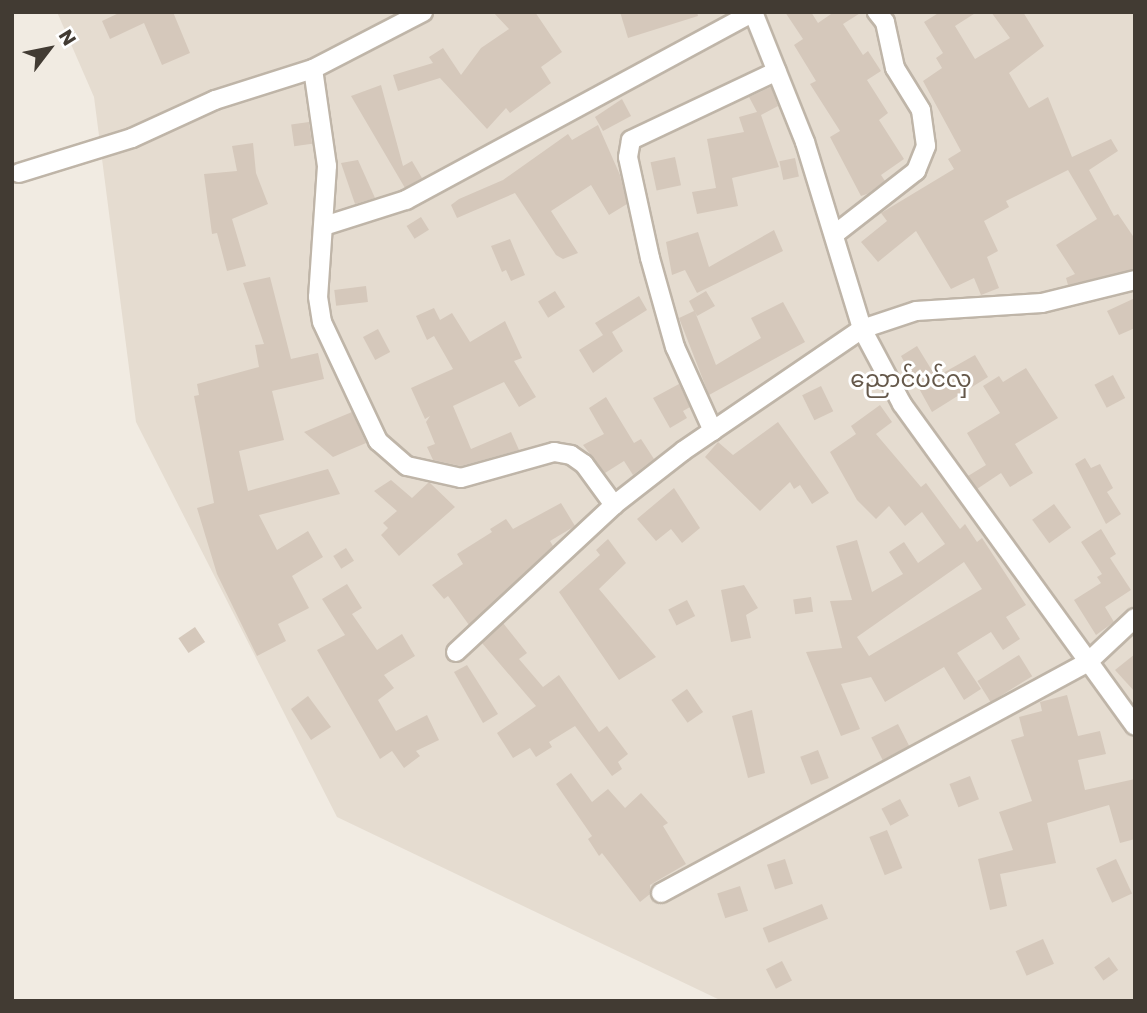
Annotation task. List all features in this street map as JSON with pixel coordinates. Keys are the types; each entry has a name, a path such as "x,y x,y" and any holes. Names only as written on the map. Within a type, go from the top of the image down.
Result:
{"street":[{"path":"19,173 132,138 215,100 313,69 423,12"},
{"path":"324,226 406,200 754,12 835,234 862,329 902,404 1135,726"},
{"path":"835,234 916,172 926,146 921,110 895,68 885,22 877,12"},
{"path":"313,69 327,166 318,297 322,322 378,441 390,456 425,473 461,478 554,452 571,455 584,464 614,505"},
{"path":"713,431 676,347 650,258 628,157 631,141 776,71"},
{"path":"456,652 614,505 713,431 862,329 916,311 1042,303 1135,281"},
{"path":"661,893 1087,663 1135,618"}],"shaded area":[{"path":"57,12 1135,12 1135,1001 722,1001 337,817 136,422 94,97"}],"building":[{"path":"121,12 173,12 190,53 162,65 144,23 110,39 102,21"},
{"path":"493,12 535,12 562,52 541,67 551,83 510,113 506,108 487,129 440,78 398,91 393,75 433,63 429,57 443,48 461,75 481,48 509,29"},
{"path":"620,12 697,12 698,16 628,38"},
{"path":"785,12 811,12 818,23 834,12 862,12 843,24 863,55 868,51 881,71 867,80 888,113 879,120 904,159 881,175 885,181 867,194 861,196 830,137 840,131 810,84 816,81 794,45 803,39"},
{"path":"940,12 977,12 955,26 975,59 1010,38 991,12 1023,12 1044,46 1009,73 1029,108 1048,97 1072,157 1111,139 1118,151 1089,170 1114,216 1118,214 1135,239 1135,269 1068,285 1066,278 1075,274 1056,245 1097,219 1068,170 1006,201 1009,207 984,221 998,251 987,257 999,288 981,295 974,278 951,289 916,231 878,262 861,242 887,221 881,213 954,169 948,159 961,151 923,81 942,68 936,58 943,53 924,22"},
{"path":"381,85 403,166 412,161 422,178 405,188 351,96"},
{"path":"771,87 778,106 761,115 779,167 732,178 738,206 697,214 692,192 716,188 707,139 744,132 739,117 757,112 749,97"},
{"path":"622,99 631,116 603,131 595,117"},
{"path":"309,122 312,144 294,146 291,125"},
{"path":"598,125 620,175 627,204 609,215 591,185 551,211 578,253 563,259 556,255 515,193 457,218 451,205 459,199 503,180 568,134 572,140"},
{"path":"253,143 256,173 268,204 232,219 246,266 227,271 217,233 212,234 204,174 237,171 232,146"},
{"path":"675,157 681,185 657,191 651,162"},
{"path":"795,158 799,177 783,180 779,161"},
{"path":"358,160 375,198 355,204 341,163"},
{"path":"421,217 429,230 415,239 407,226"},
{"path":"774,230 783,251 697,293 685,270 672,275 666,242 698,232 709,267"},
{"path":"510,239 525,275 511,281 506,270 502,272 491,246"},
{"path":"270,277 291,359 318,353 324,379 272,391 284,440 239,451 248,491 328,469 340,494 259,515 277,550 308,531 323,557 292,576 309,608 278,624 286,641 257,656 217,574 197,508 214,503 194,396 199,395 197,384 259,367 255,345 264,344 243,283"},
{"path":"366,286 368,302 336,306 334,290"},
{"path":"555,291 565,307 548,318 538,302"},
{"path":"706,291 715,306 697,316 695,312 716,365 761,338 751,318 783,302 805,342 709,395 679,318 694,311 689,301"},
{"path":"639,296 647,310 612,332 623,351 593,373 579,350 603,335 595,323"},
{"path":"1135,298 1135,328 1119,335 1107,311"},
{"path":"434,308 440,320 452,313 470,342 505,321 522,358 514,361 536,397 519,407 504,382 453,406 471,449 511,432 519,450 461,466 433,460 427,447 435,444 426,422 430,416 425,419 411,388 453,369 434,336 427,340 416,316"},
{"path":"378,329 390,352 375,360 363,337"},
{"path":"917,346 936,377 975,355 988,377 932,412 901,356"},
{"path":"1026,368 1058,418 1015,444 1033,473 1010,487 1001,473 977,489 968,476 986,465 967,433 1000,413 983,386 999,376 1003,382"},
{"path":"1113,375 1125,398 1107,408 1094,385"},
{"path":"679,384 690,407 683,411 687,418 670,428 653,398"},
{"path":"821,386 833,411 814,420 802,395"},
{"path":"606,397 634,443 641,439 654,459 633,475 624,461 605,473 583,445 604,434 589,408"},
{"path":"880,405 892,422 876,434 921,487 926,483 960,529 965,524 977,542 982,538 1026,605 1006,617 1020,639 1003,650 991,632 957,653 981,689 964,700 944,667 885,702 871,677 841,684 860,729 841,736 806,652 842,648 830,601 852,600 836,546 857,540 872,592 903,574 889,552 904,542 918,563 945,544 922,512 905,526 889,506 876,519 857,500 830,452 856,434 851,426","holes":["964,562 982,589 869,656 857,637"]},
{"path":"352,412 366,443 333,457 304,432"},
{"path":"778,422 829,493 812,504 800,485 794,489 790,482 760,511 705,457 718,442 733,455"},
{"path":"1085,458 1091,468 1100,464 1113,488 1107,492 1121,514 1106,524 1075,464"},
{"path":"391,480 412,498 429,482 455,507 399,556 381,535 388,528 383,523 397,511 374,491"},
{"path":"674,488 700,528 682,543 671,529 656,541 637,519"},
{"path":"561,503 575,526 550,541 553,546 469,625 448,596 444,599 432,585 463,564 457,554 492,532 490,529 506,519 513,529"},
{"path":"1054,504 1071,527 1049,543 1032,520"},
{"path":"1101,529 1116,554 1110,558 1131,590 1105,607 1114,622 1096,635 1074,600 1101,583 1097,577 1102,574 1081,542"},
{"path":"608,539 626,563 599,589 656,657 619,680 559,592 600,555 596,550"},
{"path":"346,548 354,561 341,569 333,556"},
{"path":"347,584 362,608 352,614 377,650 402,634 415,656 384,675 394,688 378,700 396,731 427,715 439,740 416,751 420,756 404,768 392,751 380,759 317,650 345,635 322,599"},
{"path":"744,585 758,608 746,615 751,638 731,642 721,590"},
{"path":"811,597 813,612 795,614 793,600"},
{"path":"687,600 695,616 676,626 668,610"},
{"path":"503,623 527,653 519,659 543,687 559,675 599,732 607,726 628,754 618,762 622,769 612,776 575,726 549,742 552,747 536,757 530,748 513,758 497,733 536,706 482,643"},
{"path":"195,627 205,642 188,653 178,638"},
{"path":"1135,654 1135,692 1115,670"},
{"path":"1019,655 1032,676 991,702 977,681"},
{"path":"467,665 498,714 483,723 454,672"},
{"path":"687,689 703,712 687,723 671,700"},
{"path":"1067,695 1078,736 1100,731 1106,754 1078,760 1085,790 1135,779 1135,839 1120,843 1109,805 1047,823 1056,863 1000,874 1007,906 990,910 978,859 1013,850 999,812 1032,801 1011,740 1024,736 1019,717 1042,711 1040,702"},
{"path":"308,696 331,727 311,740 291,709"},
{"path":"752,710 765,773 748,778 732,716"},
{"path":"898,724 909,746 883,760 871,738"},
{"path":"818,750 829,778 811,785 800,757"},
{"path":"571,773 592,802 608,789 625,808 641,793 668,823 663,826 686,864 650,885 650,894 640,902 602,853 599,856 588,839 592,836 556,784"},
{"path":"970,776 979,799 958,807 949,784"},
{"path":"900,799 909,816 890,826 881,809"},
{"path":"887,830 902,868 885,875 869,837"},
{"path":"785,859 793,884 775,890 767,865"},
{"path":"1116,859 1132,893 1112,903 1096,868"},
{"path":"740,886 748,911 725,918 717,893"},
{"path":"822,904 828,919 769,943 763,928"},
{"path":"1043,939 1054,964 1027,976 1016,951"},
{"path":"1109,957 1118,970 1103,980 1094,967"},
{"path":"782,961 792,981 776,989 766,969"}],"district":[{"name":"ညောင်ပင်လှ","path":"911,379"}]}
